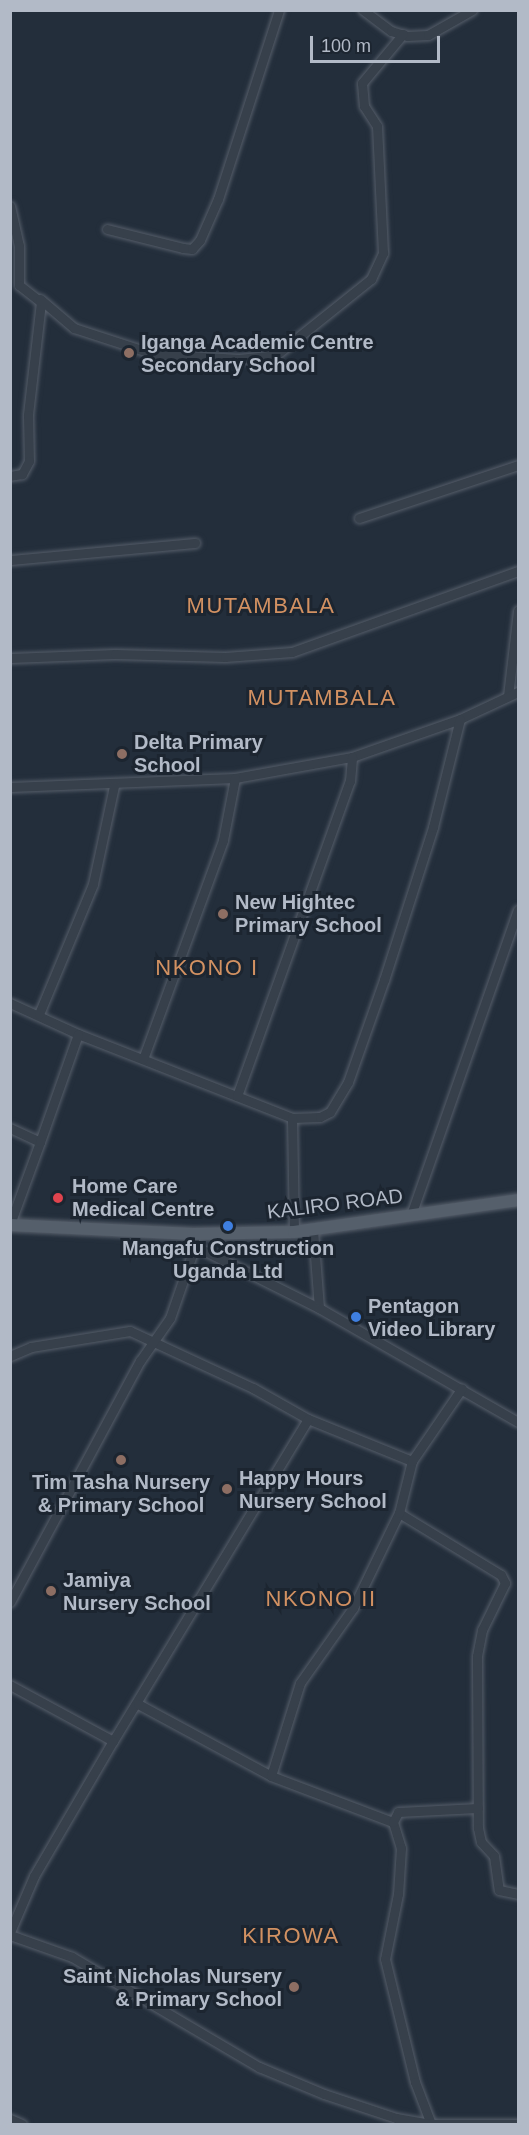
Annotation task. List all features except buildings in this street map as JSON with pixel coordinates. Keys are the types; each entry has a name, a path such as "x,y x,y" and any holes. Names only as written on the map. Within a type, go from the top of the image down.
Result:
{"main road":[{"name":"KALIRO ROAD","path":"10,1224 194,1240 313,1230 519,1200"}],"street":[{"path":"107,229 183,248 192,249 200,240 218,199 279,10"},
{"path":"363,10 403,34 428,35 472,10"},
{"path":"10,206 19,246 20,285 74,328 154,354 239,359 276,355 371,279 383,253 377,126 364,106 362,83 403,34"},
{"path":"10,476 22,474 29,461 28,415 40,299"},
{"path":"359,518 519,465"},
{"path":"10,560 195,543"},
{"path":"10,658 115,654 225,657 292,652 519,571"},
{"path":"508,696 519,611"},
{"path":"10,787 114,786 235,778 352,757 460,719 519,693"},
{"path":"10,1003 39,1014 78,1034 292,1118 320,1118 330,1112 348,1082 433,827 460,719"},
{"path":"237,1096 350,781 352,757"},
{"path":"143,1059 223,840 235,778"},
{"path":"39,1014 93,884 114,786"},
{"path":"411,1215 519,910"},
{"path":"10,1224 78,1034"},
{"path":"292,1118 294,1232"},
{"path":"10,1128 40,1143"},
{"path":"313,1230 319,1308"},
{"path":"10,1602 140,1362 156,1342 180,1297 194,1240 462,1388 519,1422"},
{"path":"10,1356 31,1347 110,1332 130,1331 253,1388 308,1419 412,1461"},
{"path":"271,1776 300,1683 353,1608 399,1513 412,1461 462,1388"},
{"path":"308,1419 34,1876 10,1933 72,1957 259,2067 375,2112 431,2124 519,2124"},
{"path":"399,1513 501,1575 505,1583 482,1630 477,1656 478,1808 481,1842 494,1857 499,1890 519,1894"},
{"path":"10,1685 113,1741"},
{"path":"138,1704 271,1776 393,1822"},
{"path":"431,2124 415,2082 385,1959 398,1894 401,1848 393,1822 398,1812 478,1808"},
{"path":"10,2119 22,2124"}],"place":[{"name":"Iganga Academic Centre Secondary School","path":"129,353"},
{"name":"Delta Primary School","path":"122,754"},
{"name":"New Hightec Primary School","path":"223,914"},
{"name":"Home Care Medical Centre","path":"58,1198"},
{"name":"Mangafu Construction Uganda Ltd","path":"228,1226"},
{"name":"Pentagon Video Library","path":"356,1317"},
{"name":"Tim Tasha Nursery & Primary School","path":"121,1460"},
{"name":"Happy Hours Nursery School","path":"227,1489"},
{"name":"Jamiya Nursery School","path":"51,1591"},
{"name":"Saint Nicholas Nursery & Primary School","path":"294,1987"}],"district":[{"name":"MUTAMBALA","path":"261,606"},
{"name":"MUTAMBALA","path":"322,698"},
{"name":"NKONO I","path":"207,968"},
{"name":"NKONO II","path":"321,1599"},
{"name":"KIROWA","path":"291,1936"}]}
